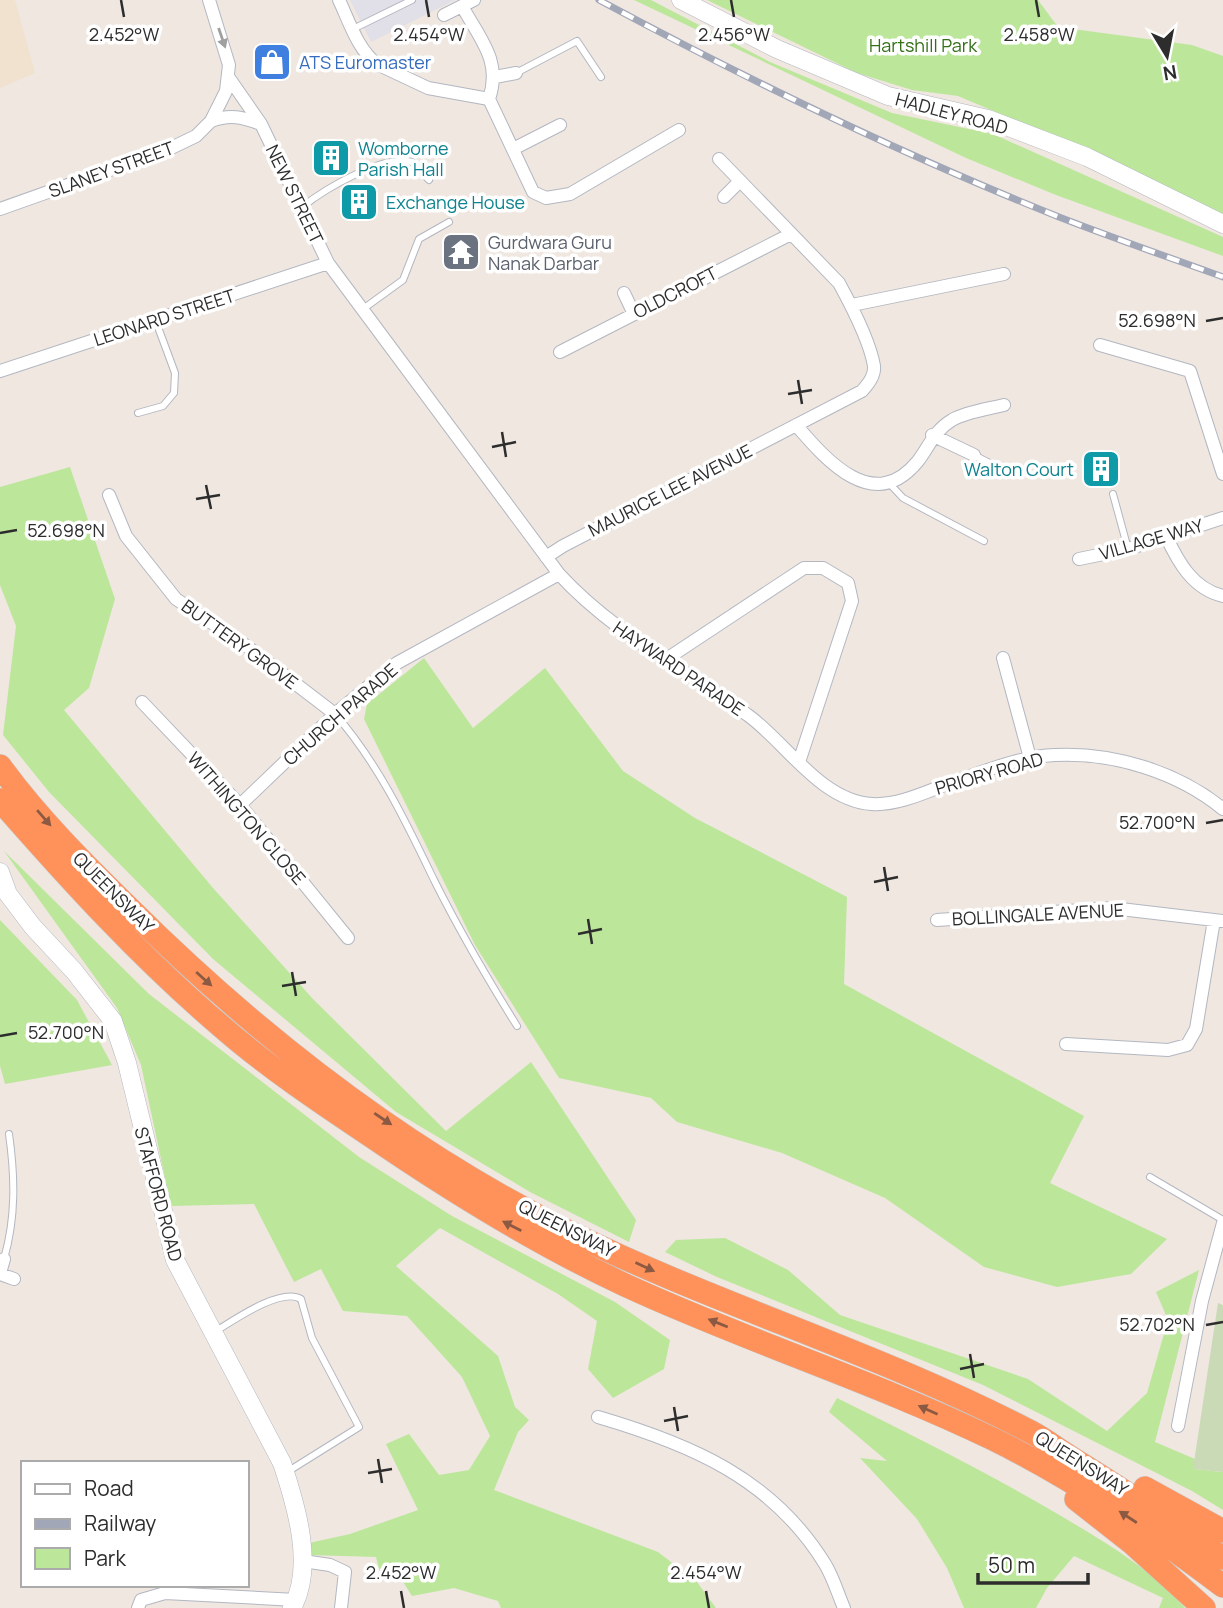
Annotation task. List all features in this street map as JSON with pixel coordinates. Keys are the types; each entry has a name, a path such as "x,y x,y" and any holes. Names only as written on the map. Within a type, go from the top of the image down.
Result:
{"highway":[{"name":"QUEENSWAY","path":"0,766 86,866 161,940 243,1013 330,1083 451,1166 567,1231 645,1267 957,1396 1035,1434 1146,1503 1223,1558"},
{"name":"QUEENSWAY","path":"0,800 66,876 146,957 222,1028 304,1091 477,1208 625,1285 901,1398 995,1440 1086,1489 1153,1533 1223,1586"},
{"path":"1035,1434 1069,1448 1223,1531"},
{"path":"995,1440 1121,1534 1204,1608"}],"street":[{"path":"210,4 225,0"},
{"path":"339,0 369,59 428,88 489,99"},
{"name":"HADLEY ROAD","path":"681,0 777,50 888,96 988,119 1087,157 1223,224"},
{"path":"444,15 468,3 491,57 495,77 489,99 533,192 546,198 570,194 679,130"},
{"name":"NEW STREET","path":"210,4 226,50 229,78 261,124 328,263"},
{"path":"495,77 516,73"},
{"name":"SLANEY STREET","path":"0,206 169,149 196,136 211,121 226,91 229,78"},
{"name":"NEW STREET","path":"211,121 225,116 240,116 261,124"},
{"path":"513,149 560,125"},
{"path":"719,159 839,283 852,305 874,368 871,381 862,391 796,425 825,458 850,476 872,484 888,482 903,475 918,460 933,435 954,419 1004,405"},
{"path":"724,197 740,181"},
{"name":"OLDCROFT","path":"560,352 633,312 791,234"},
{"path":"328,263 546,557"},
{"name":"LEONARD STREET","path":"0,372 328,263"},
{"path":"852,305 1004,274"},
{"path":"624,293 633,312"},
{"path":"1100,345 1190,371 1223,474"},
{"name":"MAURICE LEE AVENUE","path":"546,557 796,425"},
{"path":"933,435 974,455"},
{"name":"BUTTERY GROVE","path":"109,495 126,536 176,598 245,645 335,714"},
{"name":"VILLAGE WAY","path":"1079,559 1128,549 1223,518"},
{"path":"1166,536 1188,574 1203,588 1223,596"},
{"name":"HAYWARD PARADE","path":"546,557 558,574 601,615 751,717 799,762"},
{"path":"665,660 804,568 823,568 848,583 852,601 799,762"},
{"name":"CHURCH PARADE","path":"240,805 335,714 403,660 558,574"},
{"path":"1003,658 1030,758"},
{"name":"WITHINGTON CLOSE","path":"142,702 240,805 348,938"},
{"name":"PRIORY ROAD","path":"799,762 838,792 870,804 887,804 1030,758 1082,755 1146,768 1192,787 1223,809"},
{"name":"STAFFORD ROAD","path":"0,872 8,894 33,927 75,971 113,1021 127,1063 175,1260 215,1332 286,1473 303,1561 294,1604"},
{"name":"BOLLINGALE AVENUE","path":"937,920 1112,908 1218,920"},
{"path":"1066,1044 1180,1048 1187,1045 1196,1029 1218,920"},
{"path":"1178,1426 1202,1301 1223,1222"},
{"path":"4,1259 0,1273 14,1279"},
{"path":"598,1417 681,1443 737,1472 786,1514 825,1564 844,1608"},
{"path":"303,1561 330,1565 345,1572 341,1608"},
{"path":"138,1608 141,1600 164,1593 294,1604"}],"lane":[{"path":"353,29 412,0"},
{"path":"516,73 578,41 601,77"},
{"path":"302,207 330,187 390,162 412,162 429,180"},
{"path":"362,310 403,280 419,239 449,222"},
{"path":"138,413 163,405 174,393 175,373 155,319"},
{"path":"974,455 1009,473"},
{"path":"888,482 903,498 984,541"},
{"path":"1113,494 1128,549"},
{"path":"335,714 354,735 402,812 480,966 516,1026"},
{"path":"4,1259 13,1228 14,1174 9,1134"},
{"path":"1150,1177 1223,1222"},
{"path":"215,1332 267,1302 293,1296 301,1299 312,1338 359,1427 286,1473"}],"shaded area":[{"path":"0,0 15,0 35,73 0,88"},
{"path":"350,0 455,0 371,42"}],"green space":[{"path":"634,0 651,0 770,62 892,113 993,134 1223,237 1223,256 1056,195 966,158"},
{"name":"Hartshill Park","path":"707,0 1038,0 1058,27 1192,45 1223,56 1223,218 1128,168 958,96 912,90 857,73"},
{"path":"70,467 115,599 89,688 64,710 213,888 313,999 446,1131 531,1062 636,1220 629,1242 530,1192 396,1112 213,959 49,792 3,735 16,626 0,585 0,487"},
{"path":"424,658 473,728 545,668 623,771 695,818 847,897 844,984 1084,1116 1050,1183 1167,1239 1131,1274 1057,1287 984,1267 885,1198 782,1153 677,1122 651,1098 559,1078 475,945 364,719 367,704"},
{"path":"4,851 149,994 359,1157 452,1216 615,1302 670,1340 664,1369 613,1398 588,1369 597,1321 558,1294 440,1228 396,1266 498,1356 515,1407 529,1420 518,1432 494,1490 658,1552 697,1582 716,1608 501,1608 498,1601 454,1588 412,1596 398,1574 381,1577 376,1557 309,1555 309,1543 350,1534 418,1510 386,1444 409,1434 439,1475 469,1470 490,1436 462,1377 407,1316 343,1311 321,1269 294,1282 254,1204 171,1206 141,1065 117,1008"},
{"path":"0,920 77,1000 112,1065 5,1084 0,1066"},
{"path":"725,1238 788,1270 840,1315 1028,1379 1107,1431 1147,1393 1168,1320 1156,1292 1199,1270 1155,1442 1195,1459 1194,1469 1223,1472 1223,1510 1192,1491 983,1385 717,1277 665,1252 676,1240"},
{"path":"1218,1303 1223,1305 1223,1472 1193,1469"},
{"path":"837,1398 975,1468 1091,1534 1141,1567 1185,1608 1159,1608 1163,1598 1074,1556 1047,1588 1036,1608 964,1608 947,1568 917,1519 860,1458 887,1461 829,1412"}],"railway":[{"path":"599,0 768,87 941,168 1059,217 1223,277"}],"place":[{"name":"ATS Euromaster","path":"272,62"},
{"name":"Womborne Parish Hall","path":"331,158"},
{"name":"Exchange House","path":"359,202"},
{"name":"Gurdwara Guru Nanak Darbar","path":"461,252"},
{"name":"Walton Court","path":"1101,469"}]}
